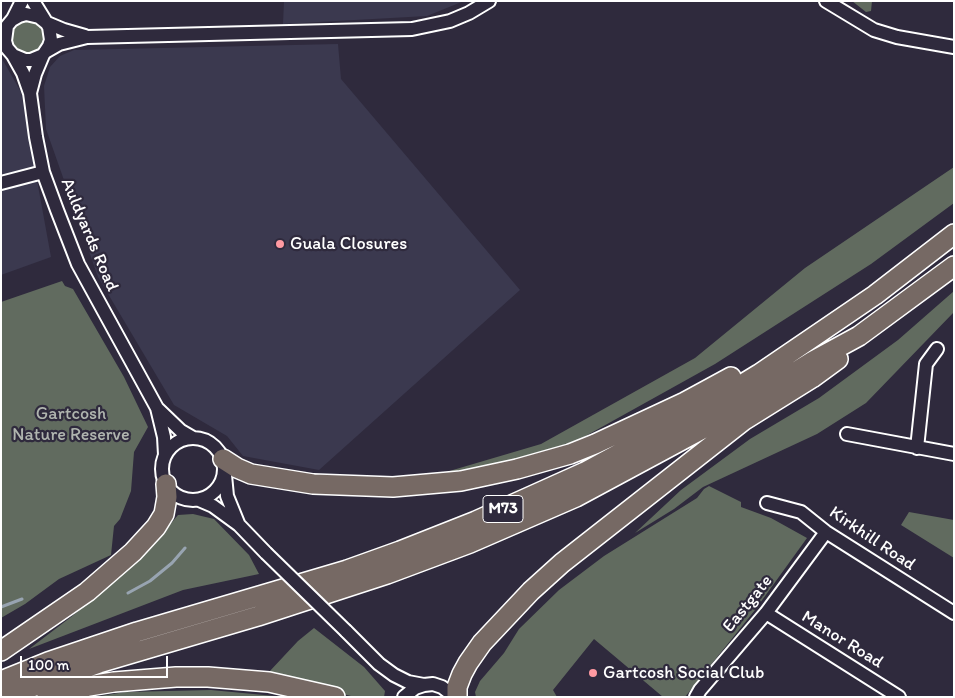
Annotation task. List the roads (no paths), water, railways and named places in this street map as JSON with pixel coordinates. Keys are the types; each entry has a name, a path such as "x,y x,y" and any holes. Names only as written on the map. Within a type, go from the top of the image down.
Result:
{"highway":[{"path":"224,466 270,478 313,484 368,487 429,485 461,481 517,469 570,454 619,434 714,387 792,340 954,233"},
{"name":"M73","path":"1,681 48,662 137,632 320,578 400,551 476,521 585,472 705,407 759,374 875,295 954,233"},
{"path":"456,697 457,687 462,674 482,643 531,591 562,563 743,421 812,378 912,304 948,271"},
{"name":"M73","path":"4,697 99,663 267,613 378,577 470,543 576,497 708,426 813,361 859,336 948,271"},
{"path":"1,651 87,592 133,552 156,527 164,514 167,497 166,484"},
{"path":"47,697 89,686 114,682 160,678 208,677 269,682 335,697"}],"street":[{"path":"22,1 9,22 5,33 8,52 24,60 38,58 59,44 87,37 412,29 450,21 469,13 489,1"},
{"path":"33,1 51,34 49,46 44,53"},
{"path":"826,1 874,30 897,37 954,47"},
{"path":"9,22 26,14 32,14 64,30 87,37"},
{"name":"Auldyards Road","path":"8,52 23,72 30,93 43,172 78,264 157,408 164,437 165,455"},
{"name":"Auldyards Road","path":"30,93 32,81 44,53"},
{"path":"1,183 43,172"},
{"path":"918,448 926,364 938,349"},
{"name":"Auldyards Road","path":"157,408 181,431 193,438"},
{"path":"847,434 954,454"},
{"path":"239,525 227,496 224,466 218,450 203,439 193,438 177,442 165,455 162,470 166,484 172,492 180,497 189,500 199,500 214,506 239,525 379,664 393,681 398,697"},
{"path":"199,500 213,494 218,488 224,466"},
{"name":"Kirkhill Road","path":"767,503 801,512 826,532 954,613"},
{"name":"Eastgate","path":"696,697 766,613 826,532"},
{"name":"Manor Road","path":"766,613 897,696"},
{"path":"379,664 402,680 424,685"},
{"path":"404,697 415,688 433,684 442,687 456,697"}],"waterway":[{"path":"128,593 150,581 172,563 185,548"},
{"path":"1,607 22,599"}],"place":[{"name":"Guala Closures","path":"280,244"},
{"name":"Gartcosh Social Club","path":"593,673"}],"park label":[{"name":"Gartcosh Nature Reserve","path":"71,424"}]}
